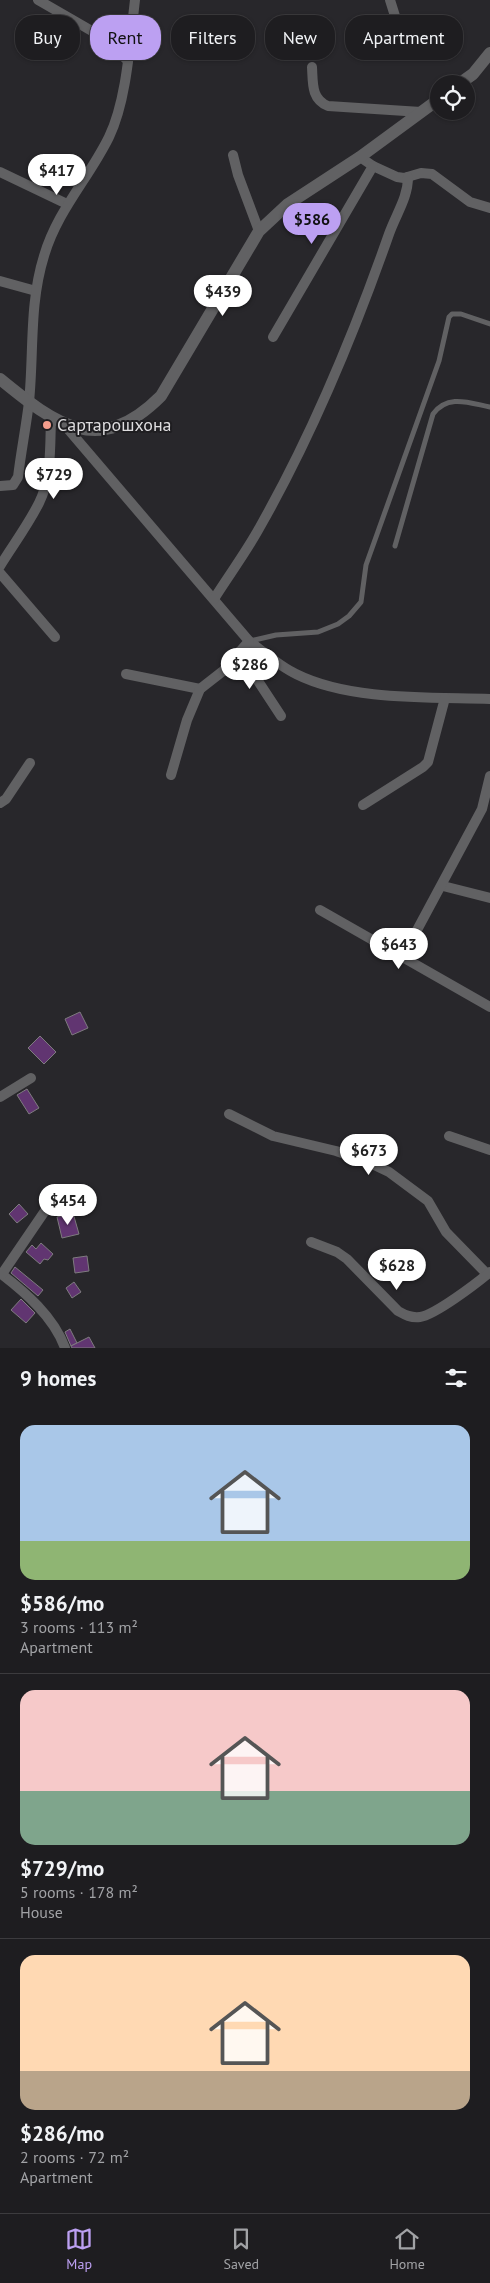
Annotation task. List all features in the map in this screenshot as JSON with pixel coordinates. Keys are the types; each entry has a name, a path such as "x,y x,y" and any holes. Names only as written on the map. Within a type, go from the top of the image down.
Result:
{"street":[{"path":"38,0 97,33 128,61"},
{"path":"0,486 13,485 18,477 29,402 31,332 36,290 44,256 67,204 110,136 118,110 128,61 134,0"},
{"path":"390,0 395,15"},
{"path":"472,75 490,53"},
{"path":"312,68 314,92 321,103 328,106 420,112"},
{"path":"0,379 29,402 56,419 96,431 110,430 146,411 161,396 259,231 288,204 360,157 430,105"},
{"path":"233,154 238,175 259,231"},
{"path":"360,157 373,166 397,177 408,177 421,173 432,174 470,202 490,208"},
{"path":"273,337 373,166"},
{"path":"0,172 67,204"},
{"path":"214,599 261,526 322,405 376,274 389,232 407,192 408,177"},
{"path":"0,281 36,290"},
{"path":"56,419 249,641 282,667 331,688 366,693 490,699"},
{"path":"0,566 39,503 44,491 56,419"},
{"path":"0,573 55,637"},
{"path":"171,775 190,712 200,689 223,671 249,641"},
{"path":"239,652 281,716"},
{"path":"126,674 200,689"},
{"path":"363,805 423,768 428,762 445,698"},
{"path":"0,803 6,799 30,763"},
{"path":"402,958 486,810 490,776"},
{"path":"443,886 490,898"},
{"path":"320,910 490,1007"},
{"path":"0,1097 31,1078"},
{"path":"229,1114 273,1136 336,1151 368,1162 389,1172 428,1202 446,1232 489,1273 430,1314 415,1318 406,1316 398,1310 347,1259 337,1252 311,1242"},
{"path":"448,1136 490,1150"},
{"path":"49,1205 1,1273 48,1318 65,1348"}],"lane":[{"path":"249,641 276,635 308,634 328,629 349,616 358,606 362,596 368,558 439,361 449,318 452,314 461,314 490,324"},
{"path":"395,546 433,414 443,403 455,400 490,407"}],"building":[{"path":"80,1012 88,1028 72,1035 65,1019"},
{"path":"40,1036 56,1052 44,1064 28,1048"},
{"path":"27,1089 39,1108 29,1114 17,1095"},
{"path":"19,1204 28,1214 17,1223 9,1214"},
{"path":"73,1213 79,1234 62,1238 57,1217"},
{"path":"41,1243 53,1254 48,1260 44,1259 40,1264 26,1252 32,1245 36,1249"},
{"path":"87,1256 89,1271 75,1273 73,1258"},
{"path":"15,1267 43,1290 38,1296 11,1273"},
{"path":"74,1282 81,1292 72,1298 66,1288"},
{"path":"21,1299 35,1313 26,1323 11,1310"},
{"path":"70,1329 77,1343 71,1346 65,1332"},
{"path":"89,1337 95,1348 72,1348 71,1346"}],"place":[{"name":"Сартарошхона","path":"47,425"}]}
